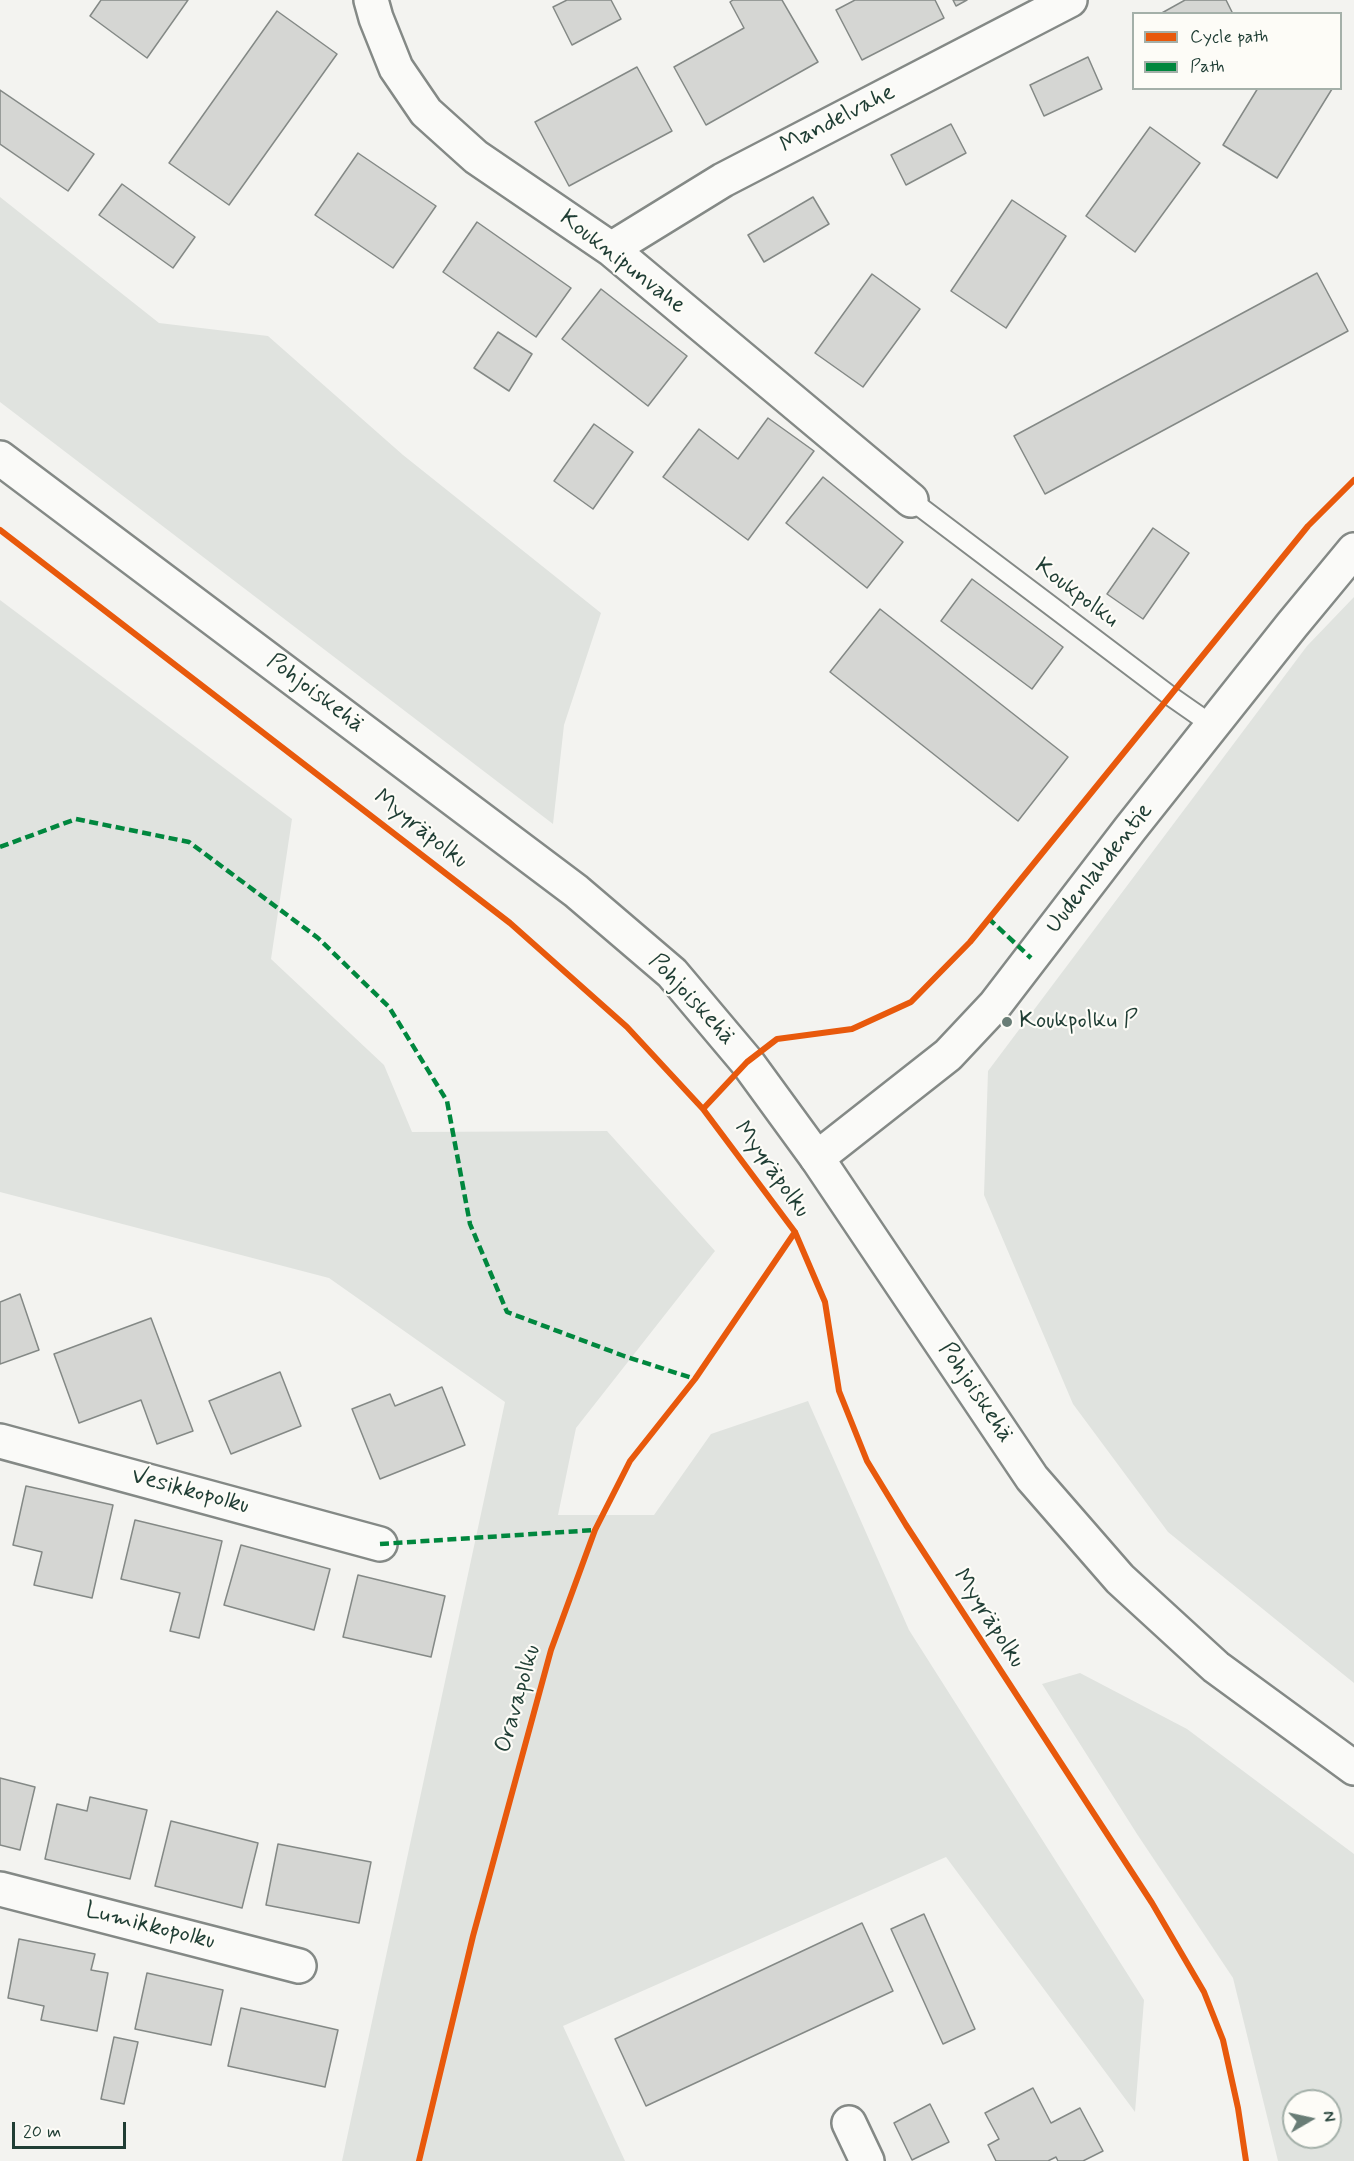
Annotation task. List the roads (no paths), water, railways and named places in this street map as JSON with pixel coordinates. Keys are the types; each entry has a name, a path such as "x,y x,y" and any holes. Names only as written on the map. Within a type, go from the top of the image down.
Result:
{"street":[{"name":"Kouknipunvahe","path":"371,0 396,68 426,112 476,157 611,249 911,500"},
{"name":"Mandelvahe","path":"611,249 723,180 1070,0"},
{"name":"Pohjoiskehä","path":"0,458 594,906 672,973 747,1062 817,1158 1032,1478 1120,1579 1216,1667 1354,1768"},
{"name":"Uudenlahdentie","path":"817,1158 948,1055 987,1013 1212,725 1354,550"},
{"name":"Vesikkopolku","path":"0,1441 380,1544"},
{"name":"Lumikkopolku","path":"0,1889 299,1966"},
{"path":"849,2123 867,2161"}],"lane":[{"name":"Koukpolku","path":"911,500 1212,725"}],"place":[{"name":"Koukpolku P","path":"1007,1022"}]}
